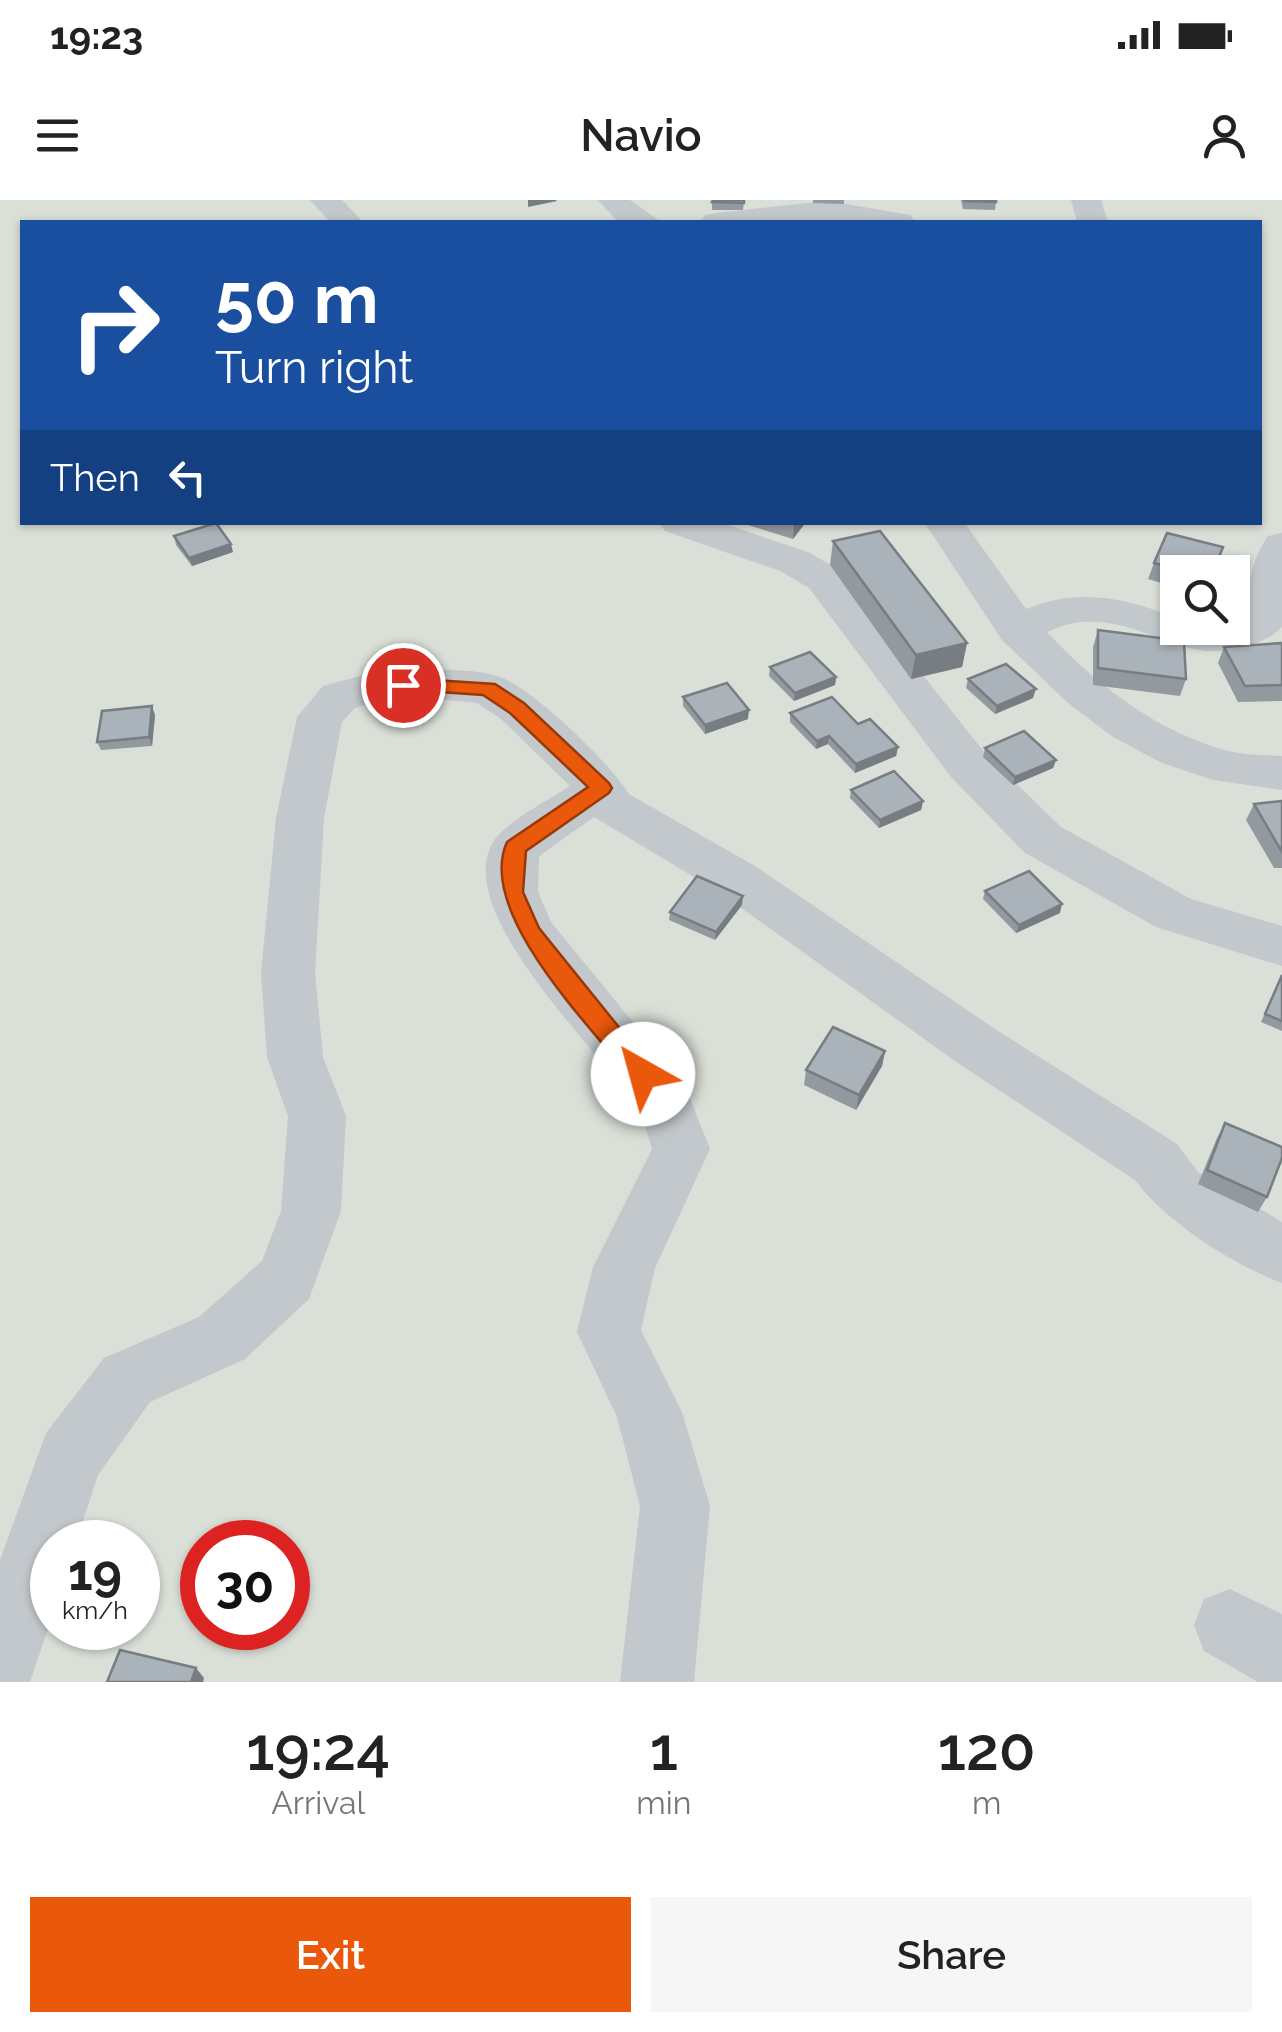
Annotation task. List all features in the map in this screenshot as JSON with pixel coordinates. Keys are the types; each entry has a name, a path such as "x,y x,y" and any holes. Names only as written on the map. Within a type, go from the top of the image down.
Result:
{"street":[{"path":"325,200 345,220"},
{"path":"617,201 627,215 641,220"},
{"path":"734,220 827,210 886,220"},
{"path":"689,525 795,562 824,578 968,766 1043,840 1174,914 1282,946"},
{"path":"946,525 967,564 1018,630 1082,690 1146,736 1210,763 1260,774 1282,772"},
{"path":"1018,630 1077,608 1108,610 1204,640 1241,638 1264,622 1271,573 1282,545"},
{"path":"0,1665 70,1457 127,1380 222,1338 286,1279 311,1211 317,1116 294,1057 288,973 300,818 320,717 339,697 379,686 428,684 488,689 517,708 601,788 612,806 738,879 975,1045 1156,1162 1177,1190 1282,1255"},
{"path":"601,788 515,848 512,892 530,932 665,1102 682,1149 624,1267 608,1332 649,1412 674,1506 657,1682"}],"shaded area":[{"path":"0,200 1282,200 1282,1682 0,1682"}],"building":[{"path":"744,200 744,203 712,202"},
{"path":"217,525 231,544 189,558 174,536"},
{"path":"880,531 967,643 916,655 833,541"},
{"path":"1167,533 1223,547 1220,555 1160,555 1160,565 1154,563"},
{"path":"1098,630 1160,638 1160,645 1184,645 1186,679 1098,668"},
{"path":"1282,643 1282,685 1245,686 1224,647"},
{"path":"810,652 836,677 795,693 770,667"},
{"path":"1006,664 1036,689 997,706 968,679"},
{"path":"727,683 749,710 705,725 683,697"},
{"path":"832,697 858,724 870,719 898,747 856,764 829,736 817,741 790,713"},
{"path":"152,706 149,737 97,742 102,711"},
{"path":"1024,731 1056,760 1015,777 985,748"},
{"path":"894,771 923,801 880,820 851,790"},
{"path":"1282,801 1282,852 1254,804"},
{"path":"1029,871 1062,904 1019,925 985,891"},
{"path":"697,876 743,896 716,932 670,912"},
{"path":"1282,975 1282,1021 1265,1014"},
{"path":"833,1027 885,1051 859,1095 806,1070"},
{"path":"1225,1123 1282,1147 1282,1158 1267,1197 1207,1170"},
{"path":"120,1650 196,1668 191,1682 107,1682"}],"route":[{"path":"403,685 488,689 517,708 601,788 515,848 512,892 530,932 643,1074"}]}
